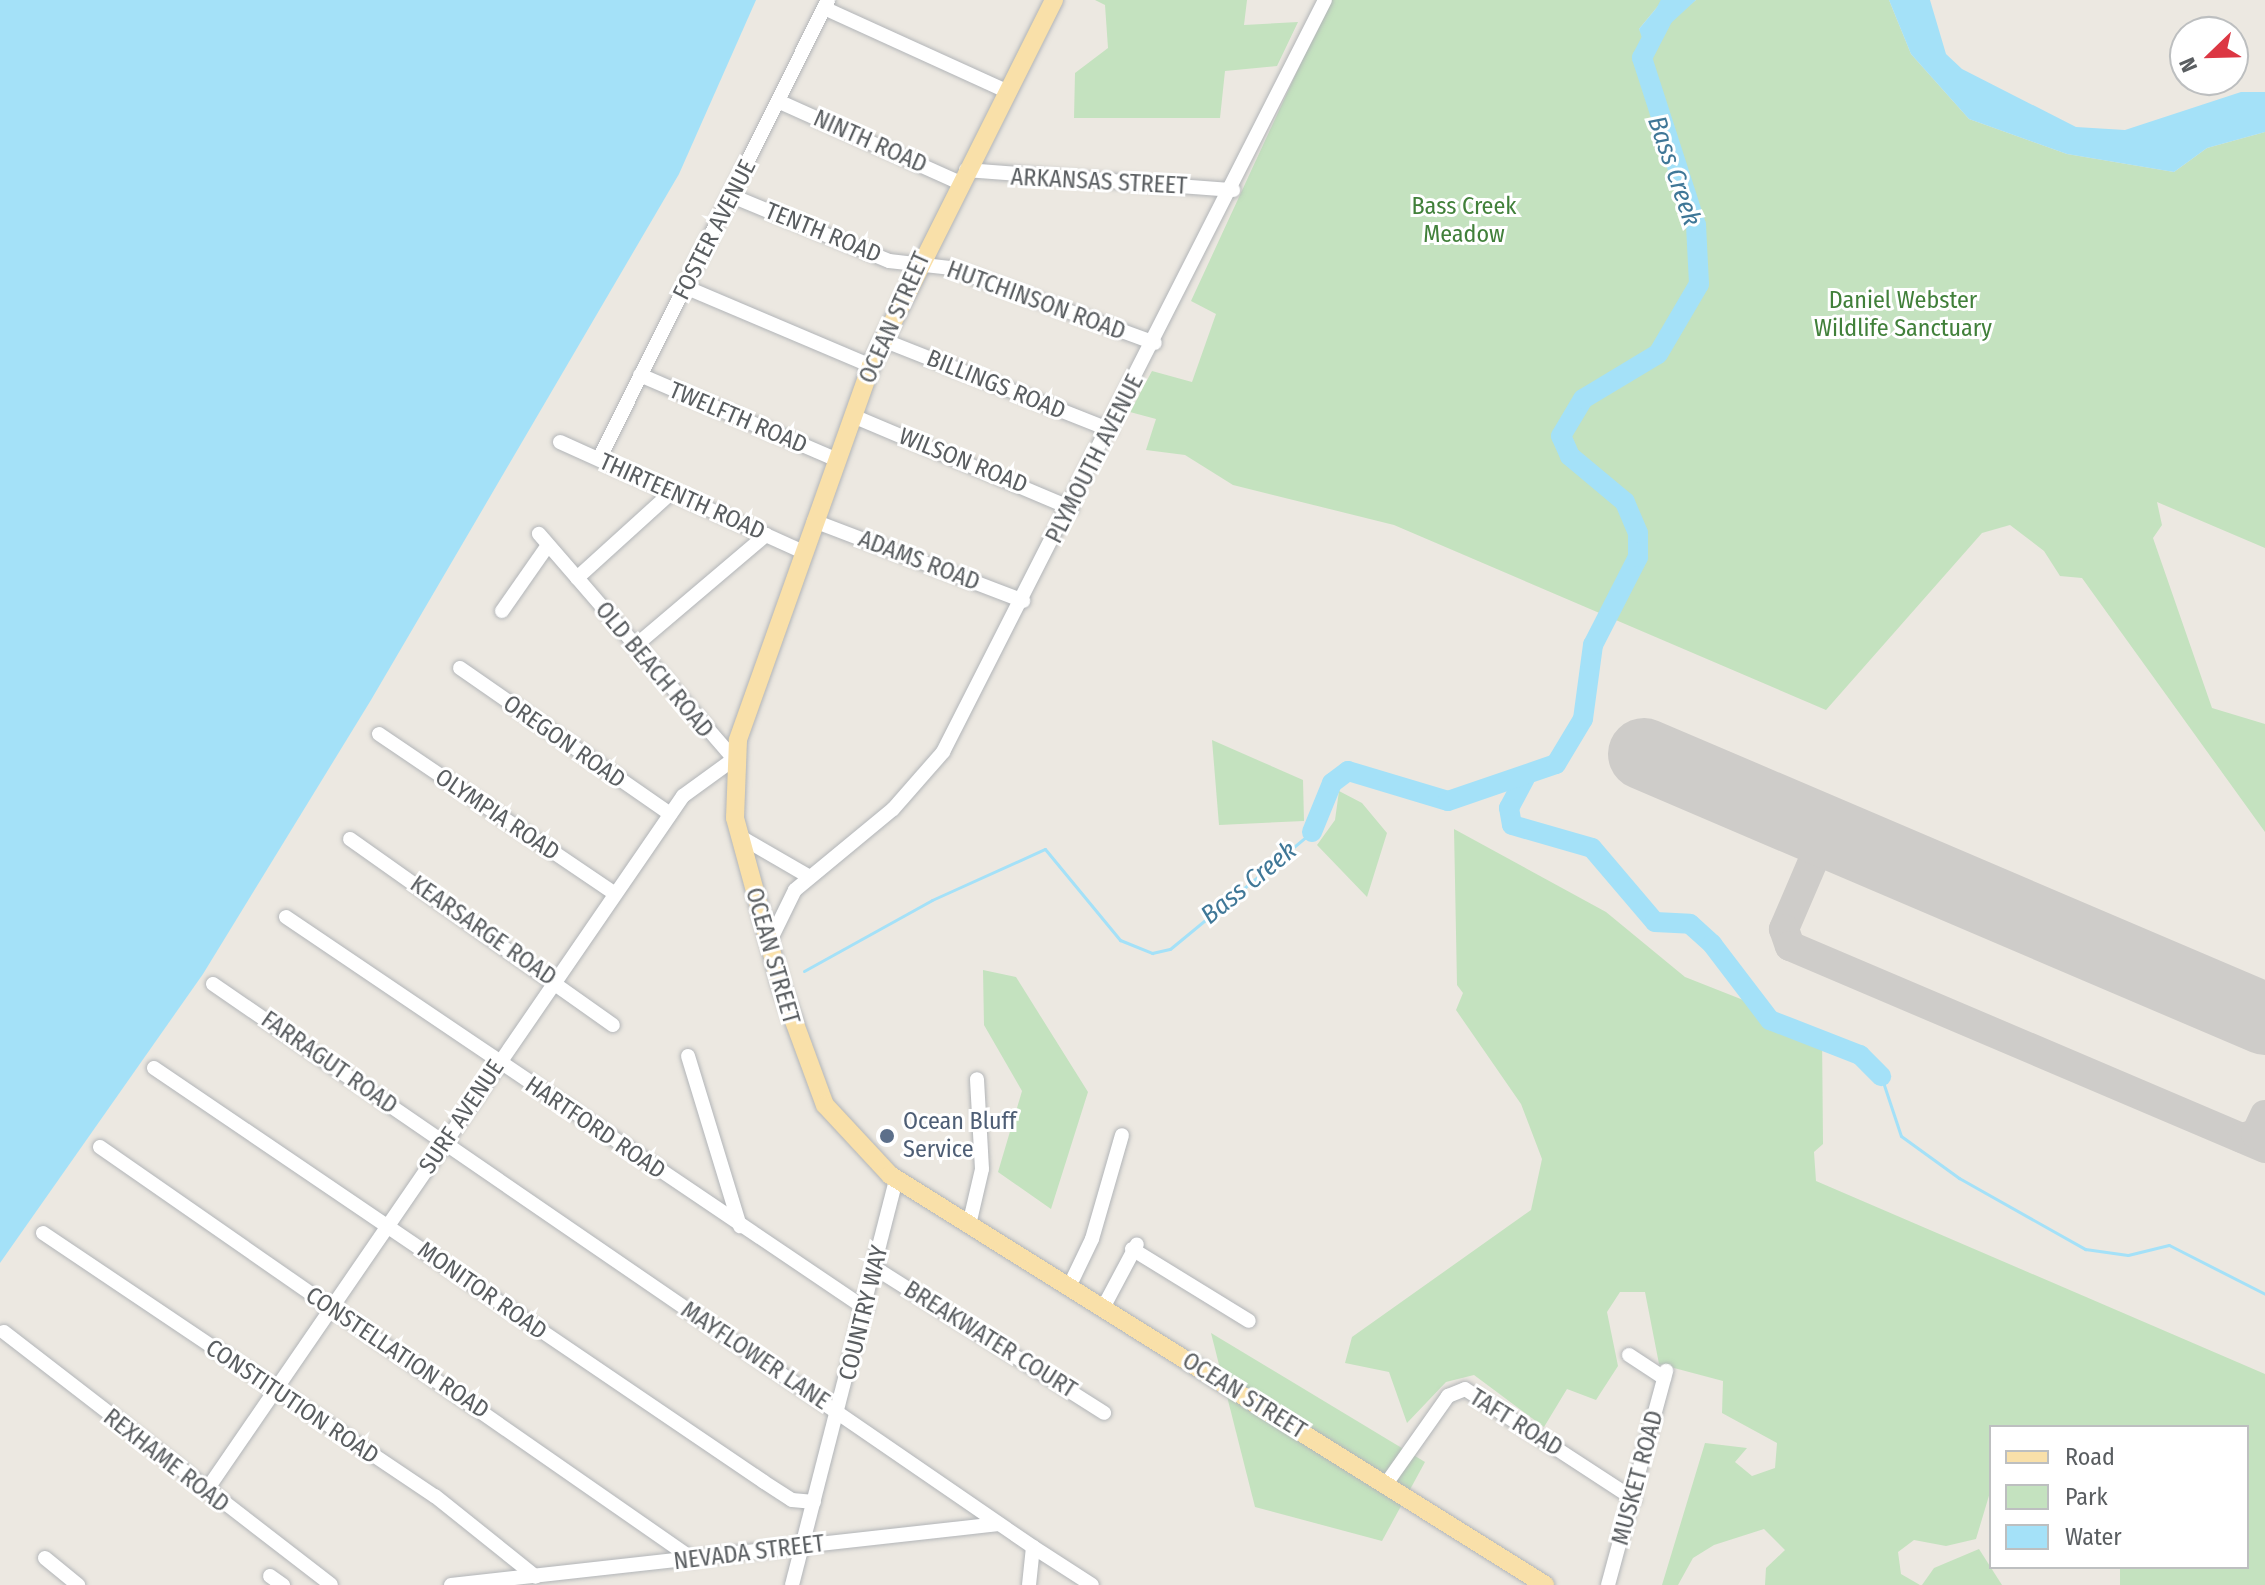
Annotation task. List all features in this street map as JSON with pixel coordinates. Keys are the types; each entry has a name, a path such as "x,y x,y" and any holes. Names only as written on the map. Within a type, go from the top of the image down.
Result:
{"main road":[{"name":"OCEAN STREET","path":"1053,0 916,264 871,366 814,521 734,759 739,836 768,944 825,1105 857,1146 896,1179 1545,1585"}],"street":[{"name":"PLYMOUTH AVENUE","path":"768,944 808,876 928,774 1071,508 1233,190 1325,0"},
{"path":"826,4 1006,91"},
{"name":"FOSTER AVENUE","path":"599,459 780,102 826,4"},
{"name":"NINTH ROAD","path":"780,102 963,176"},
{"name":"ARKANSAS STREET","path":"963,176 1233,190"},
{"name":"TENTH ROAD","path":"732,196 889,261 916,264"},
{"name":"HUTCHINSON ROAD","path":"916,264 950,268 1155,343"},
{"path":"685,287 871,366"},
{"name":"BILLINGS ROAD","path":"883,340 1110,430"},
{"name":"TWELFTH ROAD","path":"640,375 837,460"},
{"name":"WILSON ROAD","path":"853,416 1071,508"},
{"name":"THIRTEENTH ROAD","path":"560,442 804,552"},
{"path":"577,578 672,492"},
{"name":"ADAMS ROAD","path":"814,521 1023,601"},
{"path":"635,646 766,535"},
{"name":"OLD BEACH ROAD","path":"502,611 544,539 734,759"},
{"name":"OREGON ROAD","path":"460,668 670,814"},
{"name":"OLYMPIA ROAD","path":"379,734 615,894"},
{"name":"SURF AVENUE","path":"206,1491 670,814 696,780 734,759"},
{"path":"739,836 808,876"},
{"name":"KEARSARGE ROAD","path":"350,839 555,980 613,1025"},
{"name":"HARTFORD ROAD","path":"286,917 866,1309"},
{"name":"FARRAGUT ROAD","path":"213,984 445,1143"},
{"path":"688,1056 740,1226"},
{"name":"MONITOR ROAD","path":"154,1068 792,1500 814,1502"},
{"path":"969,1225 982,1169 977,1079"},
{"path":"1069,1287 1092,1239 1122,1135"},
{"name":"MAYFLOWER LANE","path":"445,1143 1092,1585"},
{"name":"CONSTELLATION ROAD","path":"100,1147 694,1560"},
{"name":"COUNTRY WAY","path":"792,1585 866,1309 896,1179"},
{"name":"CONSTITUTION ROAD","path":"43,1233 274,1392 435,1496 536,1577"},
{"path":"1103,1308 1134,1246 1249,1321"},
{"name":"BREAKWATER COURT","path":"875,1268 1104,1413"},
{"name":"REXHAME ROAD","path":"4,1332 331,1585"},
{"name":"MUSKET ROAD","path":"1608,1585 1634,1499 1665,1374 1629,1355"},
{"name":"TAFT ROAD","path":"1386,1484 1448,1396 1465,1389 1634,1499"},
{"name":"NEVADA STREET","path":"451,1585 999,1524"},
{"path":"1029,1585 1033,1547"},
{"path":"45,1558 78,1585"},
{"path":"270,1576 283,1585"}],"green space":[{"path":"1095,0 1247,0 1244,25 1298,22 1277,66 1225,71 1220,118 1074,118 1075,73 1108,48 1105,5"},
{"path":"1330,0 1663,0 1639,29 1650,48 1660,28 1696,0 1889,0 1911,54 1969,119 2067,154 2174,172 2207,148 2265,132 2265,548 2157,502 2162,525 2153,538 2212,708 2265,724 2265,832 2082,578 2060,576 2044,551 2010,525 1982,533 1826,710 1394,525 1233,485 1185,455 1146,450 1156,419 1130,412 1152,371 1192,382 1216,314 1191,301"},
{"path":"1212,740 1303,780 1304,821 1219,825"},
{"path":"1339,791 1362,803 1387,833 1367,897 1317,845 1335,820"},
{"path":"1454,829 1606,912 1685,977 1822,1031 1823,1144 1814,1152 1816,1181 2265,1374 2265,1585 2120,1585 2120,1569 2249,1569 2249,1425 1989,1425 1989,1496 1976,1539 1946,1546 1914,1540 1898,1552 1901,1574 1920,1585 1765,1585 1766,1568 1785,1550 1764,1529 1714,1545 1693,1558 1678,1585 1662,1585 1705,1443 1747,1448 1735,1462 1752,1476 1775,1468 1777,1443 1722,1413 1723,1381 1659,1364 1645,1292 1620,1292 1607,1312 1618,1366 1596,1400 1567,1389 1544,1427 1474,1375 1446,1382 1407,1423 1389,1372 1345,1363 1352,1337 1531,1210 1542,1159 1521,1104 1456,1010 1463,993 1457,985"},
{"path":"983,970 1016,977 1088,1092 1051,1209 998,1172 1022,1091 984,1025"},
{"path":"1211,1333 1425,1462 1382,1541 1255,1507"},
{"path":"1979,1549 2002,1585 1922,1585 1934,1568"}],"water":[{"path":"0,0 756,0 679,174 371,700 203,974 0,1263"},
{"path":"1663,0 1696,0 1645,47 1639,29"},
{"path":"1889,0 1930,0 1946,54 1962,69 2076,127 2125,130 2229,96 2265,92 2265,132 2207,148 2174,172 2067,154 1969,119 1911,54"}],"waterway":[{"name":"Bass Creek","path":"1312,832 1332,783 1348,771 1448,801 1556,764 1583,719 1593,645 1638,557 1638,533 1625,502 1570,456 1561,436 1583,399 1658,354 1699,284 1696,225 1642,58 1672,0"},
{"path":"1525,778 1509,808 1512,825 1592,848 1655,922 1690,924 1712,944 1770,1020 1860,1055 1881,1076"},
{"name":"Bass Creek","path":"804,971 932,900 1045,849 1120,940 1152,953 1170,949 1312,832"},
{"path":"1881,1076 1901,1136 1959,1178 2085,1249 2128,1255 2169,1245 2265,1294"}],"taxiway":[{"path":"1846,840 1817,852 1784,929 1790,946 2265,1148"},
{"path":"2186,988 2265,1022"},
{"path":"2242,1138 2256,1134 2265,1115"}],"runway":[{"path":"1644,754 2265,1019"}],"place":[{"name":"Ocean Bluff Service","path":"887,1136"}],"park label":[{"name":"Bass Creek Meadow","path":"1464,221"},
{"name":"Daniel Webster Wildlife Sanctuary","path":"1903,315"}]}
